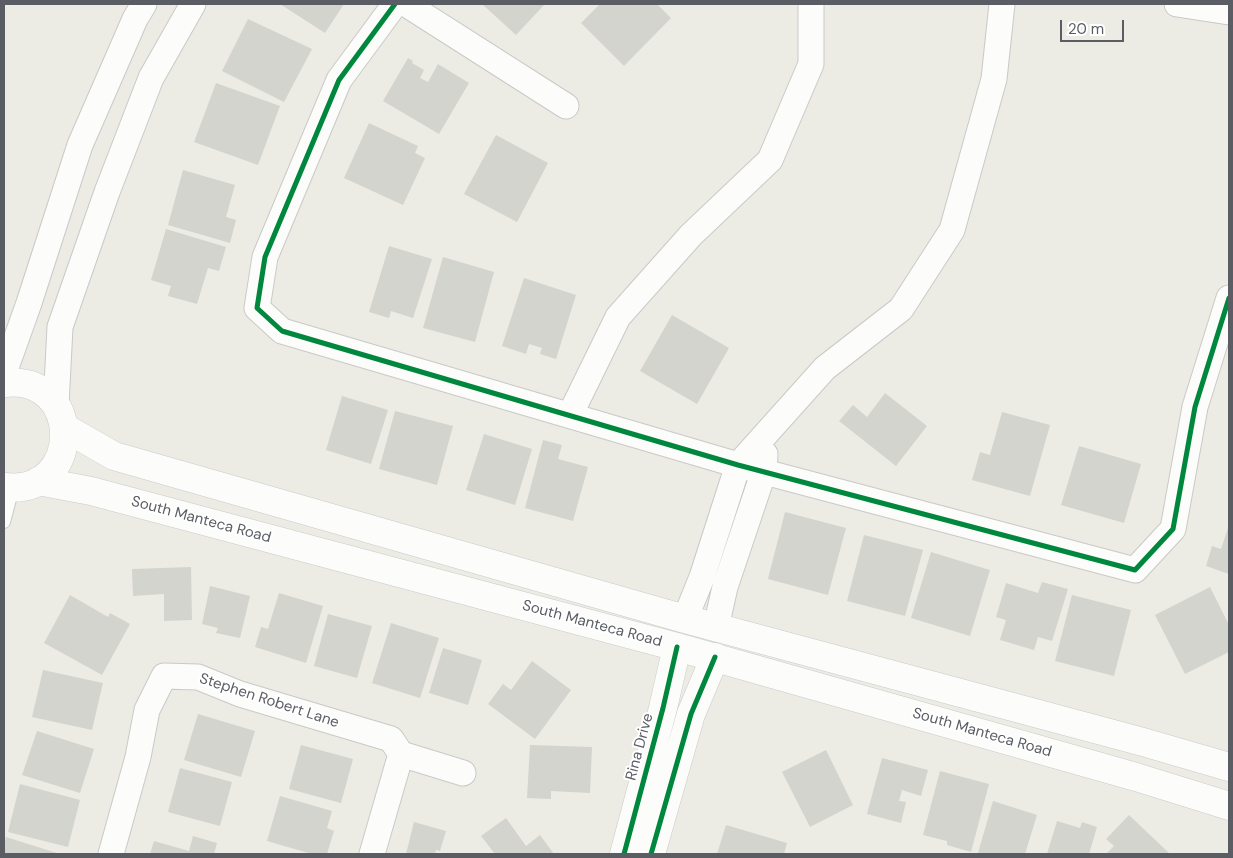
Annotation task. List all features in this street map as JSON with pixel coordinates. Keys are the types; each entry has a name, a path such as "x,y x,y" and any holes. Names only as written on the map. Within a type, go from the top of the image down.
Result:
{"street":[{"path":"4,374 80,145 135,19 144,4"},
{"path":"18,485 48,474 59,459 65,441 60,416 60,327 107,192 151,78 193,4"},
{"path":"395,4 339,80 265,257 257,308 282,332 738,465 1135,570 1173,529 1196,407 1229,298"},
{"path":"406,4 566,106"},
{"path":"570,415 618,316 691,235 770,160 811,64 812,4"},
{"path":"685,619 702,577 738,465 825,368 901,309 952,230 994,79 1002,4"},
{"path":"1177,4 1229,12"},
{"name":"South Manteca Road","path":"4,383 25,384 37,388 48,395 60,416 114,456 685,619 1229,767"},
{"path":"716,627 725,588 764,471 766,434"},
{"name":"South Manteca Road","path":"18,485 91,491 677,646 1136,777 1229,806"},
{"name":"Rina Drive","path":"624,854 663,708 677,646"},
{"path":"651,854 691,714 715,657"},
{"name":"Stephen Robert Lane","path":"111,854 138,757 147,710 164,676 198,677 240,694 391,739 401,754 463,773"},
{"path":"372,854 401,754"}],"lane":[{"path":"4,522 18,485"}],"building":[{"path":"280,4 344,4 325,33"},
{"path":"482,4 545,4 516,35"},
{"path":"600,4 657,4 671,18 624,66 581,23"},
{"path":"248,19 312,49 284,102 222,71"},
{"path":"408,58 413,61 412,63 424,70 420,78 428,82 438,64 469,83 439,134 383,101"},
{"path":"216,83 280,106 258,165 194,142"},
{"path":"369,123 418,146 415,153 425,158 403,205 344,178"},
{"path":"496,135 548,163 517,222 464,194"},
{"path":"183,170 235,185 226,217 236,220 230,243 168,225"},
{"path":"166,229 226,247 219,271 208,268 197,304 168,296 171,286 151,280"},
{"path":"389,246 432,259 413,318 391,311 389,318 369,312"},
{"path":"443,257 494,272 475,342 423,328"},
{"path":"524,278 576,295 556,359 540,354 542,348 529,344 526,354 502,346"},
{"path":"672,315 729,348 697,404 640,371"},
{"path":"885,393 927,426 896,466 839,421 853,405 867,417"},
{"path":"342,396 388,410 371,464 326,450"},
{"path":"395,411 453,426 437,485 379,469"},
{"path":"1002,412 1050,425 1030,496 972,480 980,452 990,455"},
{"path":"484,434 532,449 515,505 466,490"},
{"path":"543,440 562,445 558,459 588,467 573,521 525,508"},
{"path":"1079,446 1141,464 1124,523 1061,505"},
{"path":"785,512 846,528 828,595 768,579"},
{"path":"1229,525 1229,574 1206,566 1212,546 1221,549"},
{"path":"864,535 923,550 905,616 847,601"},
{"path":"931,552 990,570 970,636 911,618"},
{"path":"191,567 192,620 164,621 164,594 133,596 132,569"},
{"path":"1042,582 1068,589 1052,641 1038,637 1034,650 1000,640 1006,620 996,617 1006,583 1038,593"},
{"path":"210,586 250,596 240,638 216,633 218,628 202,624"},
{"path":"1210,587 1229,625 1229,652 1185,674 1155,615"},
{"path":"279,593 323,606 306,663 255,647 261,627 268,629"},
{"path":"70,595 108,617 110,613 130,624 102,675 44,643"},
{"path":"1072,595 1131,610 1114,676 1055,661"},
{"path":"328,614 372,626 357,678 314,666"},
{"path":"391,623 439,638 420,698 372,683"},
{"path":"443,648 482,660 468,705 429,693"},
{"path":"532,661 571,690 535,739 488,704 503,684 511,690"},
{"path":"43,670 103,683 92,730 32,717"},
{"path":"198,714 255,731 241,777 184,760"},
{"path":"37,731 94,749 80,793 22,775"},
{"path":"301,745 353,759 341,803 289,789"},
{"path":"530,745 592,747 590,793 551,791 551,799 527,798"},
{"path":"826,750 853,805 810,827 782,772"},
{"path":"882,758 928,770 921,796 902,790 899,801 906,802 901,823 867,814"},
{"path":"180,768 232,782 220,826 168,812"},
{"path":"940,771 989,784 971,852 947,845 947,841 923,835"},
{"path":"20,784 80,800 68,847 8,832"},
{"path":"280,796 332,811 327,828 334,831 327,854 312,854 267,841"},
{"path":"993,801 1037,815 1025,854 978,853"},
{"path":"1129,815 1170,854 1106,854 1114,846 1106,839"},
{"path":"506,818 526,846 540,835 554,854 495,854 481,836"},
{"path":"1057,821 1080,828 1082,822 1097,827 1089,854 1047,854"},
{"path":"414,822 446,831 440,851 436,850 435,854 406,854"},
{"path":"726,825 787,843 784,854 717,854"},
{"path":"193,836 217,843 214,854 150,854 154,841 189,851"},
{"path":"6,837 60,854 4,854"}],"cycle path":[{"path":"395,4 339,80 265,257 257,308 282,331 738,465 1135,570 1173,529 1195,407 1229,298"},
{"path":"624,854 663,708 677,647"},
{"path":"651,854 691,714 715,657"}]}
